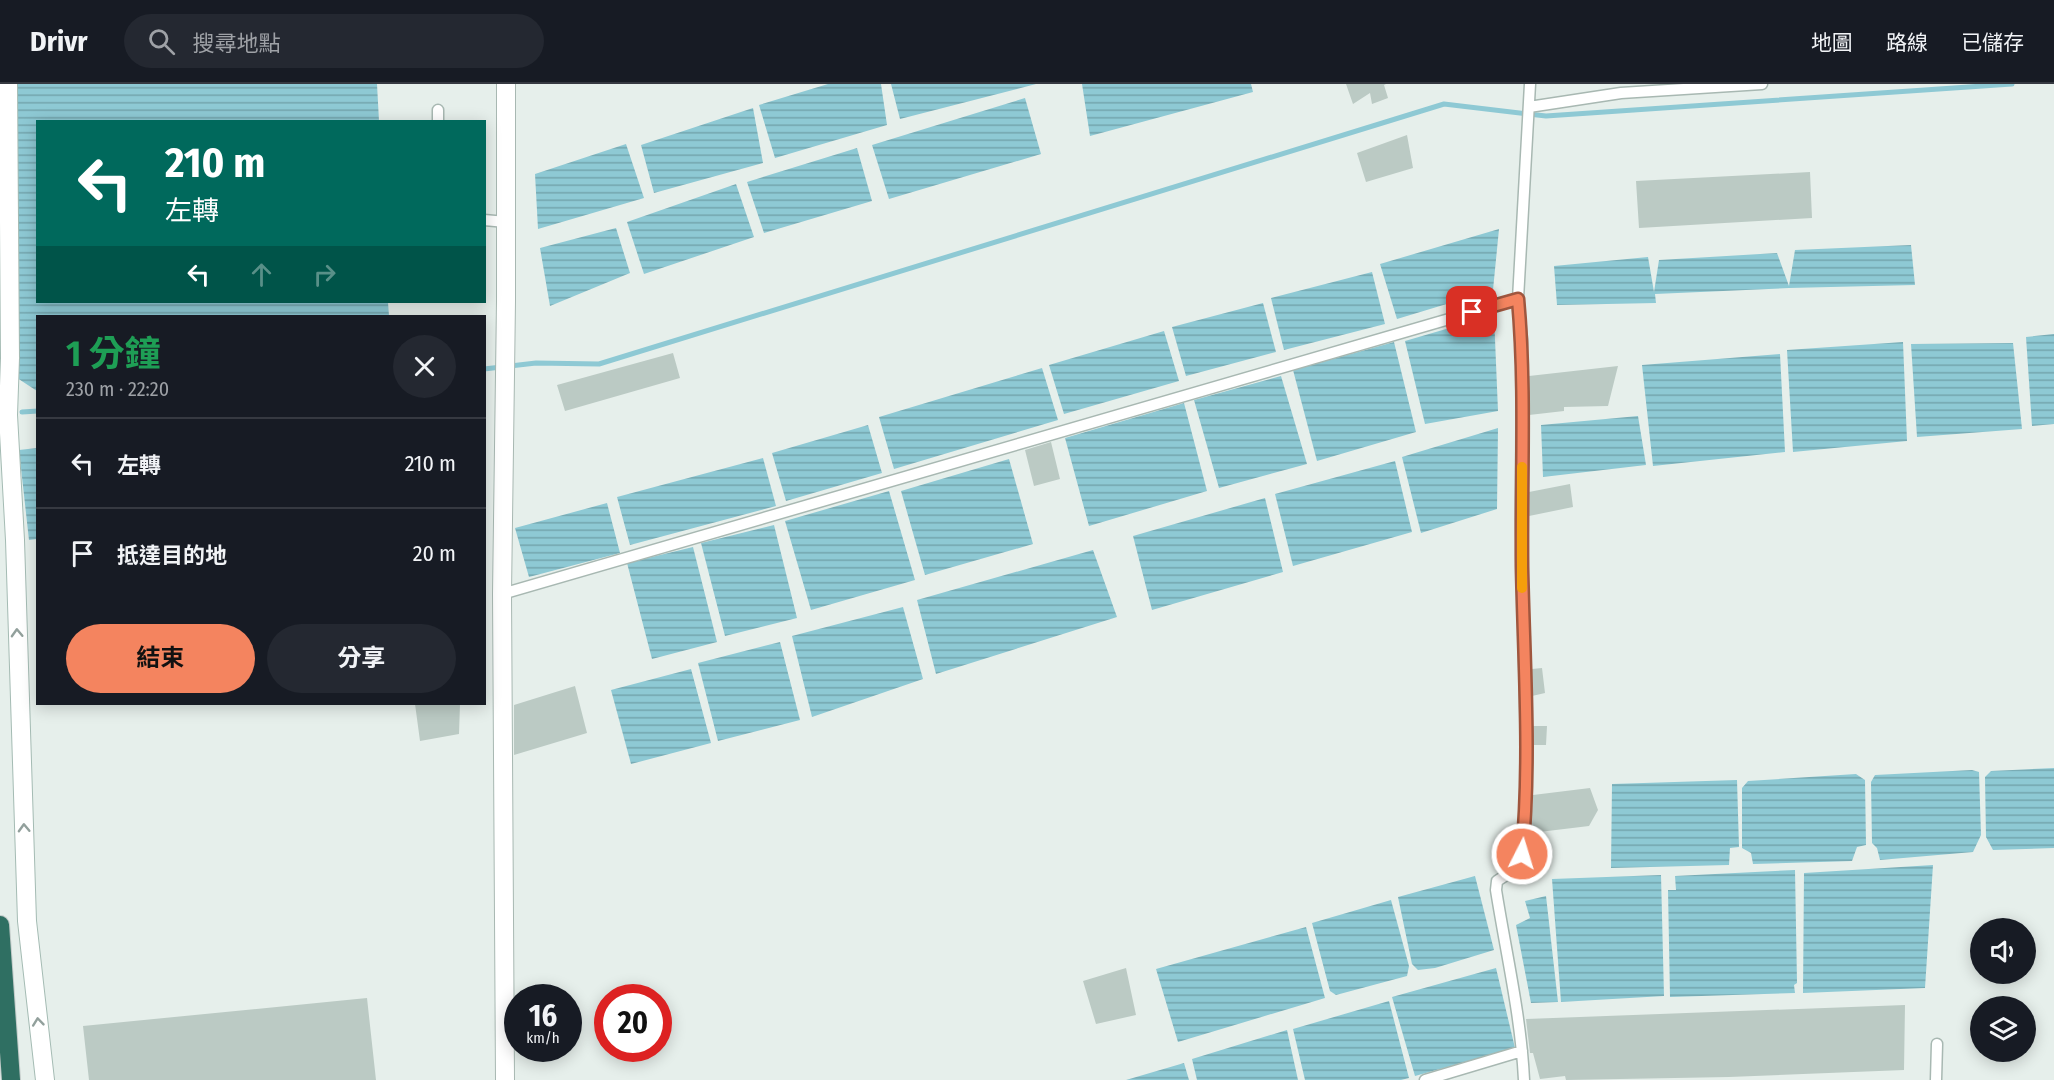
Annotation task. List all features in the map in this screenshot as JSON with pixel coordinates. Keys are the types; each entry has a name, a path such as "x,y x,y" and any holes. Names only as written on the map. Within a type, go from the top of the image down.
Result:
{"highway":[{"path":"0,925 11,1080"}],"street":[{"path":"8,84 10,358 8,415 15,540 27,921 45,1080"},
{"path":"506,84 502,594 506,1080"}],"lane":[{"path":"1524,1080 1516,1000 1506,956 1496,890 1497,881 1520,866 1525,822 1526,740 1521,519 1522,362 1518,299 1530,84"},
{"path":"1529,107 1622,93 1762,84"},
{"path":"438,110 438,120"},
{"path":"486,220 506,222"},
{"path":"502,594 1518,299"},
{"path":"1936,1080 1937,1044"},
{"path":"1425,1080 1522,1050"}],"water":[{"path":"7,84 377,84 379,120 36,120 36,303 388,303 389,315 36,315 36,390 11,374"},
{"path":"828,84 881,84 887,125 775,158 759,105"},
{"path":"891,84 1036,84 900,119"},
{"path":"1082,84 1251,84 1253,92 1090,136"},
{"path":"1025,98 1041,154 889,199 872,145"},
{"path":"753,108 763,163 654,193 641,145"},
{"path":"626,144 644,198 538,229 535,174"},
{"path":"857,148 872,201 764,233 747,182"},
{"path":"736,184 754,237 644,274 627,222"},
{"path":"616,228 630,273 550,306 540,248"},
{"path":"1499,229 1493,290 1397,319 1380,264"},
{"path":"1911,245 1915,285 1655,294 1656,303 1557,305 1554,266 1648,257 1654,292 1659,260 1777,253 1789,286 1795,250"},
{"path":"1372,272 1385,324 1284,350 1271,298"},
{"path":"1263,303 1276,352 1186,376 1172,327"},
{"path":"1494,315 1498,411 1425,424 1405,341"},
{"path":"1164,331 1179,381 1064,414 1049,365"},
{"path":"2054,334 2054,424 2032,426 2026,337"},
{"path":"1394,342 1416,432 1317,461 1293,370"},
{"path":"1903,342 1907,441 1793,452 1787,350"},
{"path":"2013,343 2022,429 1917,437 1911,344"},
{"path":"1780,354 1785,452 1653,466 1642,365"},
{"path":"1042,368 1058,420 894,469 879,417"},
{"path":"1281,376 1307,464 1219,488 1194,400"},
{"path":"1184,403 1207,491 1089,526 1065,438"},
{"path":"1638,416 1646,465 1543,477 1541,425"},
{"path":"868,425 882,473 786,501 772,453"},
{"path":"1498,428 1497,509 1421,533 1402,457"},
{"path":"36,448 36,539 29,540 19,450"},
{"path":"763,458 776,506 630,545 617,497"},
{"path":"1009,459 1033,544 925,575 901,491"},
{"path":"1395,461 1412,532 1293,566 1275,494"},
{"path":"889,491 915,580 811,610 785,521"},
{"path":"1265,498 1283,572 1152,610 1133,536"},
{"path":"607,503 620,553 529,577 515,528"},
{"path":"774,525 797,618 725,636 701,543"},
{"path":"693,547 717,642 652,659 627,563"},
{"path":"1093,550 1117,617 936,674 917,600"},
{"path":"903,607 923,679 812,717 792,636"},
{"path":"780,642 800,720 718,741 698,663"},
{"path":"691,669 711,743 631,764 611,690"},
{"path":"2054,768 2054,848 1993,850 1986,837 1985,777 1991,771"},
{"path":"1972,770 1979,772 1981,835 1973,852 1880,860 1877,848 1872,843 1871,782 1875,775"},
{"path":"1856,774 1865,780 1866,845 1857,847 1852,861 1753,864 1751,853 1742,848 1742,788 1748,781"},
{"path":"1737,780 1739,847 1730,848 1729,865 1611,868 1612,784"},
{"path":"1933,865 1925,988 1803,993 1804,873"},
{"path":"1795,870 1797,983 1794,985 1795,993 1670,997 1668,890 1676,890 1675,876"},
{"path":"1661,875 1664,996 1561,1002 1552,879"},
{"path":"1475,876 1494,950 1435,968 1418,970 1412,964 1398,897"},
{"path":"1546,896 1558,1002 1531,1003 1516,925 1530,918 1525,901"},
{"path":"1391,900 1409,966 1407,976 1336,995 1330,991 1312,923"},
{"path":"1306,927 1325,998 1178,1042 1156,969"},
{"path":"1496,968 1515,1048 1415,1076 1392,997"},
{"path":"1389,1001 1409,1078 1401,1080 1305,1080 1293,1029"},
{"path":"1287,1030 1298,1080 1197,1080 1192,1059"},
{"path":"1184,1063 1189,1080 1126,1080"}],"building":[{"path":"1346,84 1386,84 1384,85 1388,98 1372,104 1370,93 1353,104"},
{"path":"1407,135 1413,168 1366,182 1357,153"},
{"path":"1810,172 1812,218 1639,228 1636,181"},
{"path":"673,353 680,378 565,411 557,385"},
{"path":"1618,366 1608,406 1564,407 1564,411 1529,415 1529,376"},
{"path":"1051,442 1060,479 1034,486 1025,450"},
{"path":"1570,484 1573,507 1529,516 1529,492"},
{"path":"1542,668 1545,693 1532,696 1532,669"},
{"path":"575,686 587,733 514,755 514,705"},
{"path":"415,705 460,705 459,734 420,741"},
{"path":"1533,726 1547,726 1546,745 1533,745"},
{"path":"1590,788 1598,810 1589,826 1531,833 1533,795"},
{"path":"1126,968 1136,1015 1096,1024 1083,981"},
{"path":"367,998 376,1080 89,1080 83,1026"},
{"path":"1905,1005 1904,1070 1729,1077 1566,1080 1565,1076 1540,1079 1533,1053 1530,1053 1526,1019"}],"waterway":[{"path":"486,369 536,363 599,364 1444,104 1546,116 2012,84"},
{"path":"22,412 36,411"}],"slow traffic":[{"path":"1522,467 1522,588"}],"route":[{"path":"1472,312 1518,299 1522,340 1521,519 1526,740 1525,822 1522,854"}]}
